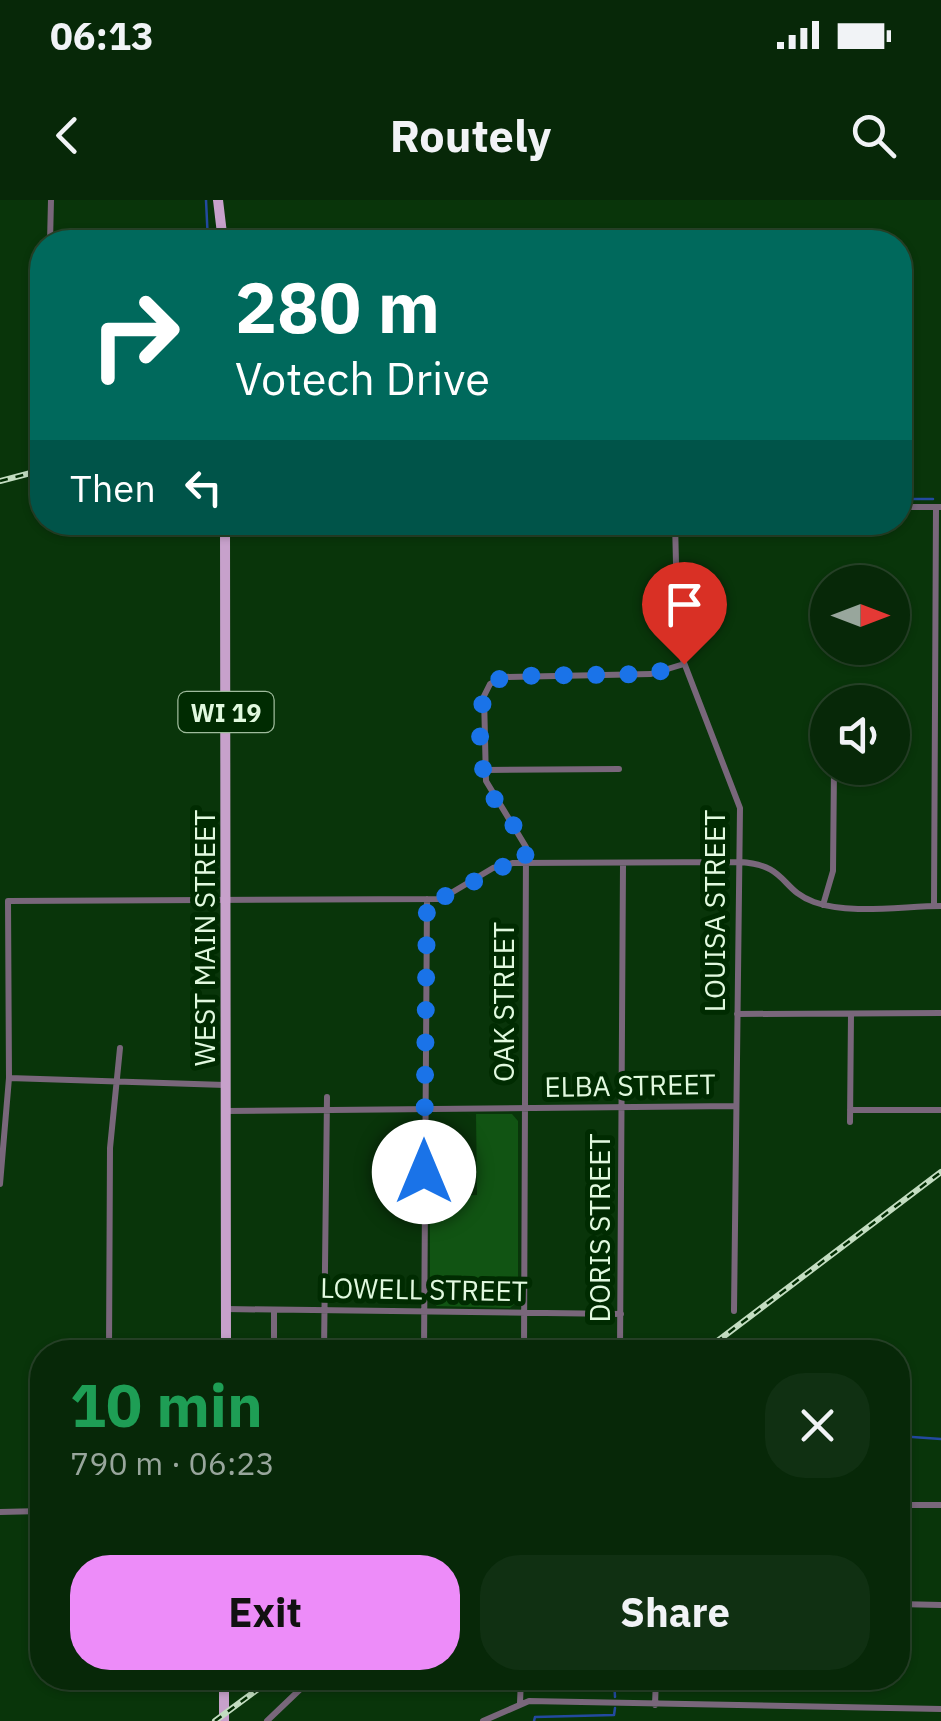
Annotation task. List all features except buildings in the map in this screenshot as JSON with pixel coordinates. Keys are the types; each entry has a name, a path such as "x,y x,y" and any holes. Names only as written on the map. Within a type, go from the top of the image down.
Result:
{"main road":[{"path":"222,200 223,230"},
{"name":"WEST MAIN STREET","path":"225,535 226,1340"},
{"path":"224,1690 224,1721"}],"street":[{"path":"50,200 50,230"},
{"path":"0,1184 9,1078 4,1051 8,902 448,898 493,868 526,864 740,862 776,870 798,893 823,905 938,906 938,507 912,507"},
{"name":"LOUISA STREET","path":"675,535 675,634 736,792 740,862 734,1311"},
{"name":"OAK STREET","path":"524,1340 526,864 524,838 489,789 484,770 484,696 496,680 528,674 661,673 684,664"},
{"path":"484,770 619,770"},
{"path":"823,905 833,871 834,785"},
{"name":"DORIS STREET","path":"620,1340 623,863"},
{"path":"424,1340 427,899"},
{"path":"737,1014 941,1013"},
{"path":"850,1122 851,1014"},
{"path":"109,1340 113,1082 120,1048"},
{"path":"9,1078 226,1085"},
{"path":"324,1340 327,1097"},
{"name":"ELBA STREET","path":"226,1111 735,1106"},
{"path":"850,1110 941,1110"},
{"name":"LOWELL STREET","path":"226,1309 620,1314"},
{"path":"274,1310 274,1340"},
{"path":"910,1505 941,1505"},
{"path":"0,1512 30,1511"},
{"path":"910,1604 941,1604"},
{"path":"267,1721 299,1690"},
{"path":"520,1703 521,1690"},
{"path":"655,1705 656,1690"},
{"path":"483,1721 520,1703 941,1709"}],"green space":[{"path":"476,1114 512,1114 518,1121 518,1301 510,1308 437,1306 430,1300 430,1197 477,1195"}],"waterway":[{"path":"206,200 207,230"},
{"path":"912,499 933,499"},
{"path":"910,1437 941,1439"},
{"path":"615,1690 615,1697"},
{"path":"534,1721 535,1717 614,1715 615,1708"}],"railway":[{"path":"0,481 30,473"},
{"path":"719,1340 941,1172"},
{"path":"215,1721 257,1690"}],"route":[{"path":"424,1172 427,899 448,898 493,868 526,864 524,838 489,789 484,770 482,706 486,690 502,677 651,674 684,664"}]}
